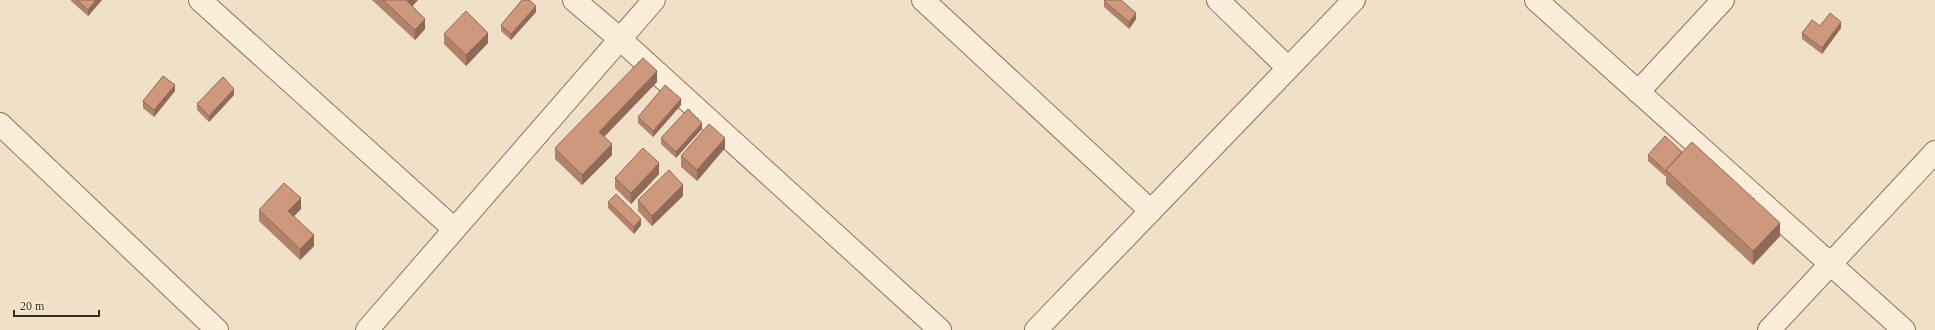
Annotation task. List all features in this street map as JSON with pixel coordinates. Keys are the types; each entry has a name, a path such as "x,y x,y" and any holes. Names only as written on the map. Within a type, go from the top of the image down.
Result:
{"street":[{"path":"200,0 454,230"},
{"path":"574,0 620,39 940,330"},
{"path":"366,330 654,0"},
{"path":"923,0 1151,211"},
{"path":"1218,0 1288,68"},
{"path":"1036,330 1354,0"},
{"path":"1536,0 1904,330"},
{"path":"1638,92 1723,0"},
{"path":"0,124 217,330"},
{"path":"1769,330 1935,152"}],"building":[{"path":"77,0 96,0 88,10"},
{"path":"383,0 408,0 407,1 425,19 415,30"},
{"path":"522,0 529,0 536,6 511,34 501,25"},
{"path":"1121,0 1136,13 1129,22 1104,1"},
{"path":"466,11 488,33 466,55 444,34"},
{"path":"1830,13 1841,22 1822,48 1802,33 1812,20 1820,26"},
{"path":"643,58 657,71 599,132 612,144 582,175 555,148"},
{"path":"163,76 175,85 154,110 143,101"},
{"path":"223,77 234,89 209,116 197,104"},
{"path":"665,85 681,99 653,131 638,117"},
{"path":"688,109 702,123 676,152 661,138"},
{"path":"709,124 725,138 697,170 681,156"},
{"path":"1665,136 1682,152 1666,171 1648,155"},
{"path":"1692,142 1780,223 1753,251 1666,170"},
{"path":"643,148 659,163 631,193 615,178"},
{"path":"669,170 683,185 652,216 638,200"},
{"path":"284,183 301,198 288,211 314,235 300,249 259,210"},
{"path":"616,194 641,219 634,227 608,202"}]}
